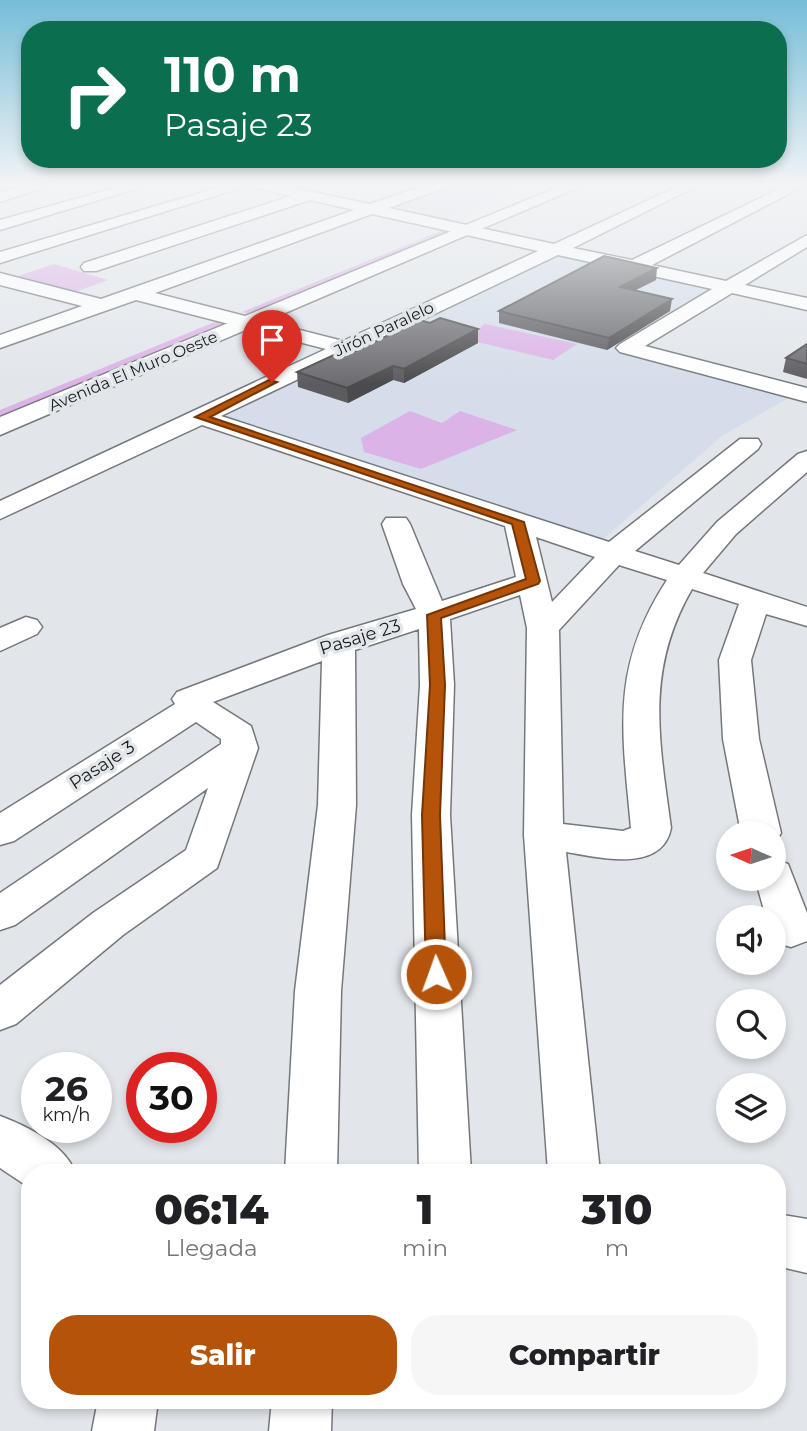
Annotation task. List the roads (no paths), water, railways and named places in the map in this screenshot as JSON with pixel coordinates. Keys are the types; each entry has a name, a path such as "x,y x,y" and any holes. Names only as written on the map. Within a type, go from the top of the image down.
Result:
{"main road":[{"name":"Avenida El Muro Oeste","path":"0,406 218,316 388,252"},
{"name":"Avenida El Muro Oeste","path":"0,427 251,321 400,252"}],"street":[{"path":"0,258 21,252"},
{"path":"40,252 92,266 144,290 218,316 251,321 344,348"},
{"path":"92,266 135,252"},
{"path":"0,342 252,252"},
{"name":"Jirón Paralelo","path":"0,511 547,252"},
{"path":"572,252 807,304"},
{"path":"635,266 663,252"},
{"path":"787,252 627,348 807,395"},
{"path":"0,279 101,305"},
{"path":"0,297 30,288"},
{"path":"201,417 526,553 607,560 682,576 807,617"},
{"path":"542,628 607,560 749,444"},
{"path":"544,835 627,844 641,843 649,837 652,828 642,746 642,679 656,623 682,576 764,493 807,459"},
{"path":"396,524 418,584 434,615 438,685 431,815 445,1164"},
{"path":"526,553 542,628 544,835 573,1164"},
{"name":"Pasaje 23","path":"192,702 339,642 434,615 526,553"},
{"path":"756,600 741,632 735,660 741,739 758,821"},
{"path":"311,1164 318,991 337,805 339,642"},
{"path":"0,1011 108,924 203,858 240,748 238,734 192,702"},
{"name":"Pasaje 3","path":"0,831 192,702"},
{"path":"0,914 240,748"},
{"path":"779,891 791,931"},
{"path":"0,1139 37,1164"},
{"path":"786,1242 807,1246"},
{"path":"123,1431 127,1409"},
{"path":"300,1431 301,1409"}]}
